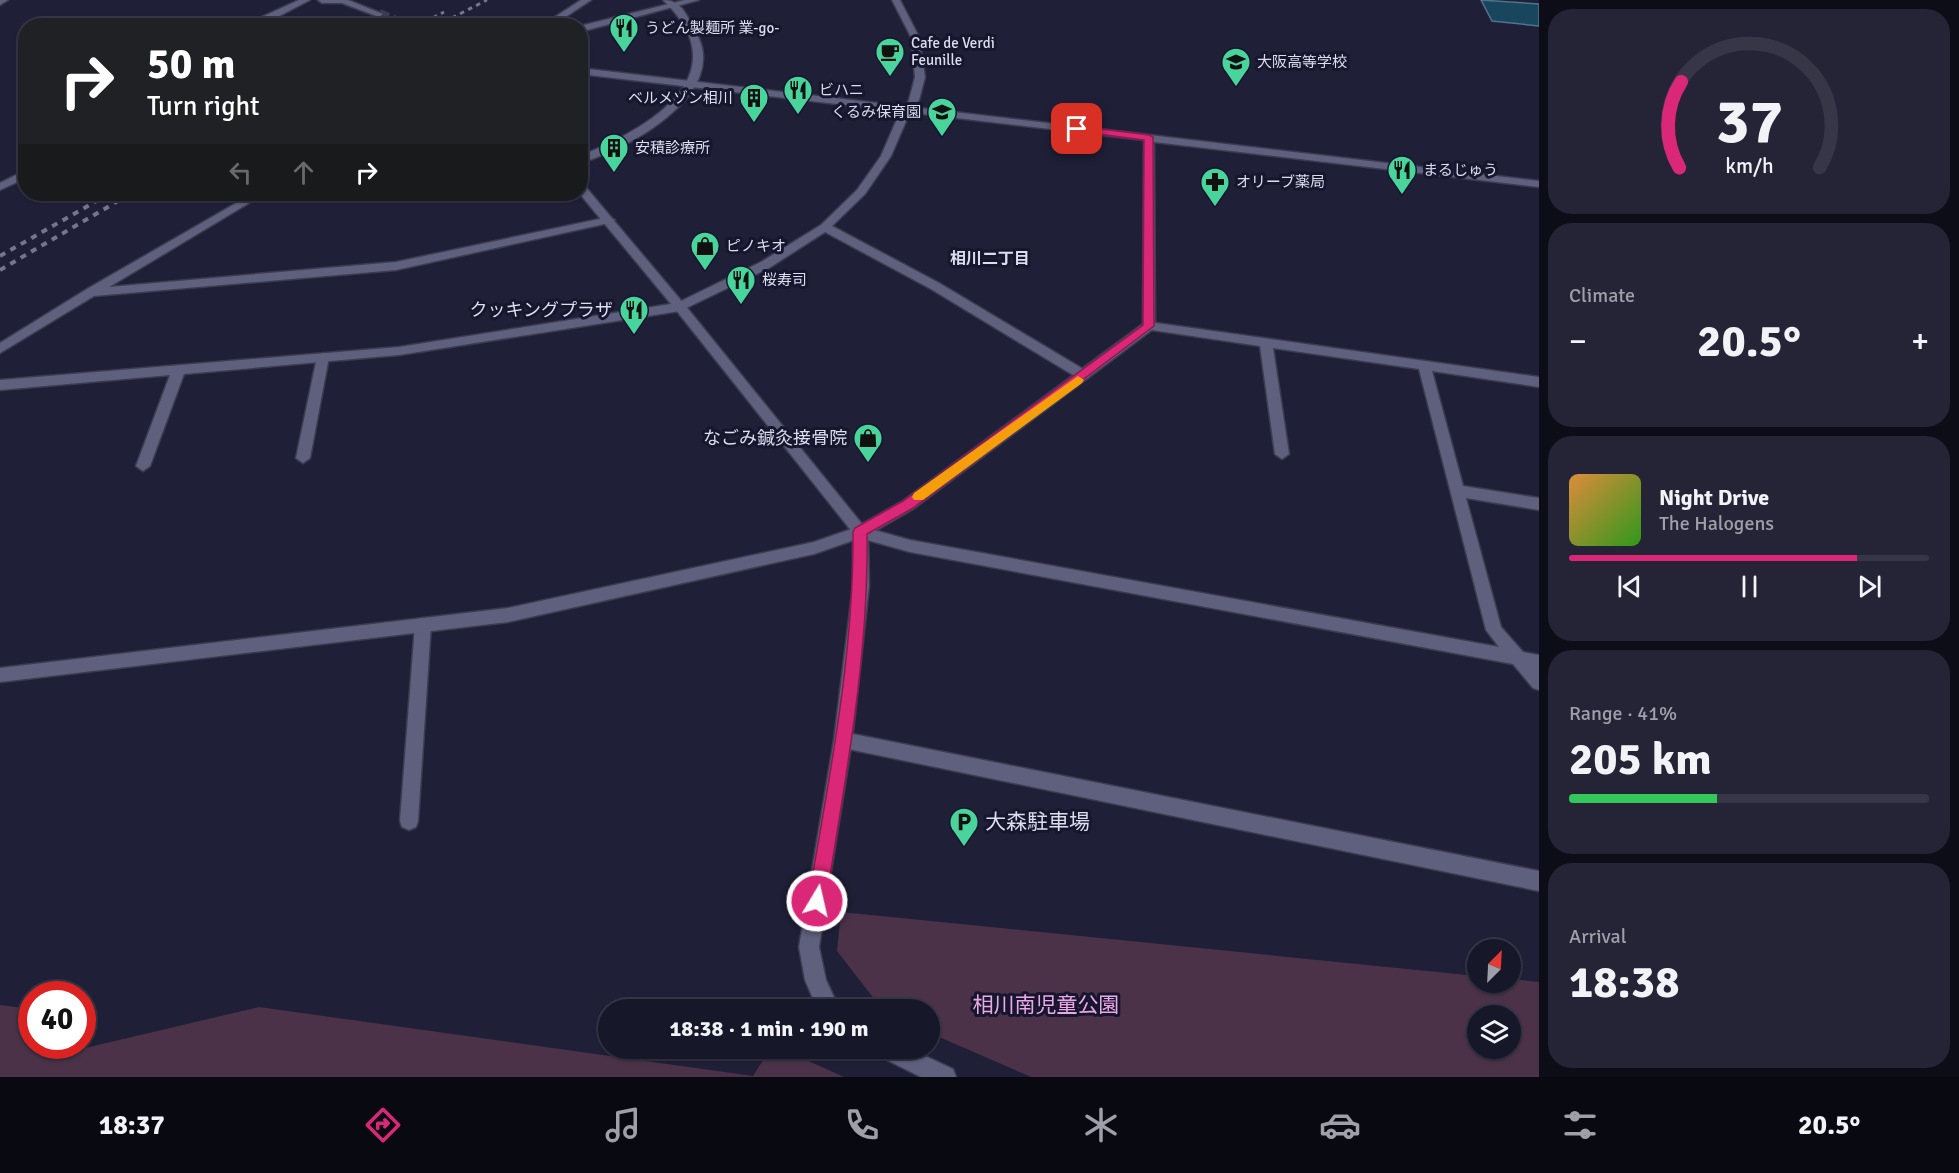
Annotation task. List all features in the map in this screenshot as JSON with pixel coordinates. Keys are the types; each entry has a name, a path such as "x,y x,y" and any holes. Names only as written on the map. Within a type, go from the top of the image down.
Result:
{"street":[{"path":"267,18 306,0"},
{"path":"322,0 343,1 379,14"},
{"path":"558,18 587,0"},
{"path":"588,27 671,2 695,0"},
{"path":"0,385 399,351 680,307 765,265 825,227 861,192 874,174 886,156 914,100 920,77 915,37 896,0"},
{"path":"588,157 611,149 646,130 673,109 691,84 698,57 696,41 671,2"},
{"path":"588,72 1539,184"},
{"path":"1149,137 1149,326"},
{"path":"0,187 18,177"},
{"path":"588,197 680,307 860,532 909,546 1539,662"},
{"path":"0,349 91,291 247,201"},
{"path":"91,291 396,266 609,220"},
{"path":"825,227 935,286 1083,375"},
{"path":"0,675 519,613 814,548 860,532 908,505 1149,326 1539,381"},
{"path":"1266,343 1282,454"},
{"path":"303,458 323,357"},
{"path":"1424,365 1494,630 1539,683"},
{"path":"143,466 179,369"},
{"path":"1458,491 1539,504"},
{"path":"822,999 813,975 810,947 843,741 861,586 860,532"},
{"path":"409,821 423,625"},
{"path":"843,741 1539,881"},
{"path":"907,1059 945,1077"}],"green space":[{"name":"相川南児童公園","path":"841,912 1467,975 1467,993 1521,993 1521,980 1539,982 1539,1077 1031,1077 940,1037 940,999 874,999 837,951"},
{"path":"0,1005 18,1007 18,1059 96,1059 96,1045 259,1007 598,1054 598,1059 631,1059 753,1076 764,1059 804,1059 844,1077 0,1077"}],"water":[{"path":"1481,0 1539,4 1539,26 1492,21"}],"tunnel":[{"path":"379,14 389,18"}],"railway":[{"path":"452,18 487,0"},
{"path":"432,18 444,12"},
{"path":"0,256 97,201"},
{"path":"0,270 118,201"}],"slow traffic":[{"path":"919,497 1078,380"}],"place":[{"name":"うどん製麺所 業-go-","path":"624,54"},
{"name":"Cafe de Verdi Feunille","path":"890,78"},
{"name":"大阪高等学校","path":"1236,88"},
{"name":"ビハニ","path":"798,116"},
{"name":"ベルメゾン相川","path":"754,124"},
{"name":"くるみ保育園","path":"942,138"},
{"name":"安積診療所","path":"614,174"},
{"name":"まるじゅう","path":"1402,196"},
{"name":"オリーブ薬局","path":"1215,208"},
{"name":"ピノキオ","path":"705,272"},
{"name":"桜寿司","path":"741,306"},
{"name":"クッキングプラザ","path":"634,336"},
{"name":"なごみ鍼灸接骨院","path":"868,464"},
{"name":"大森駐車場","path":"964,848"}],"district":[{"name":"相川二丁目","path":"990,258"}],"route":[{"path":"817,901 843,741 861,586 860,532 908,505 1149,326 1149,137 1077,129"}]}
